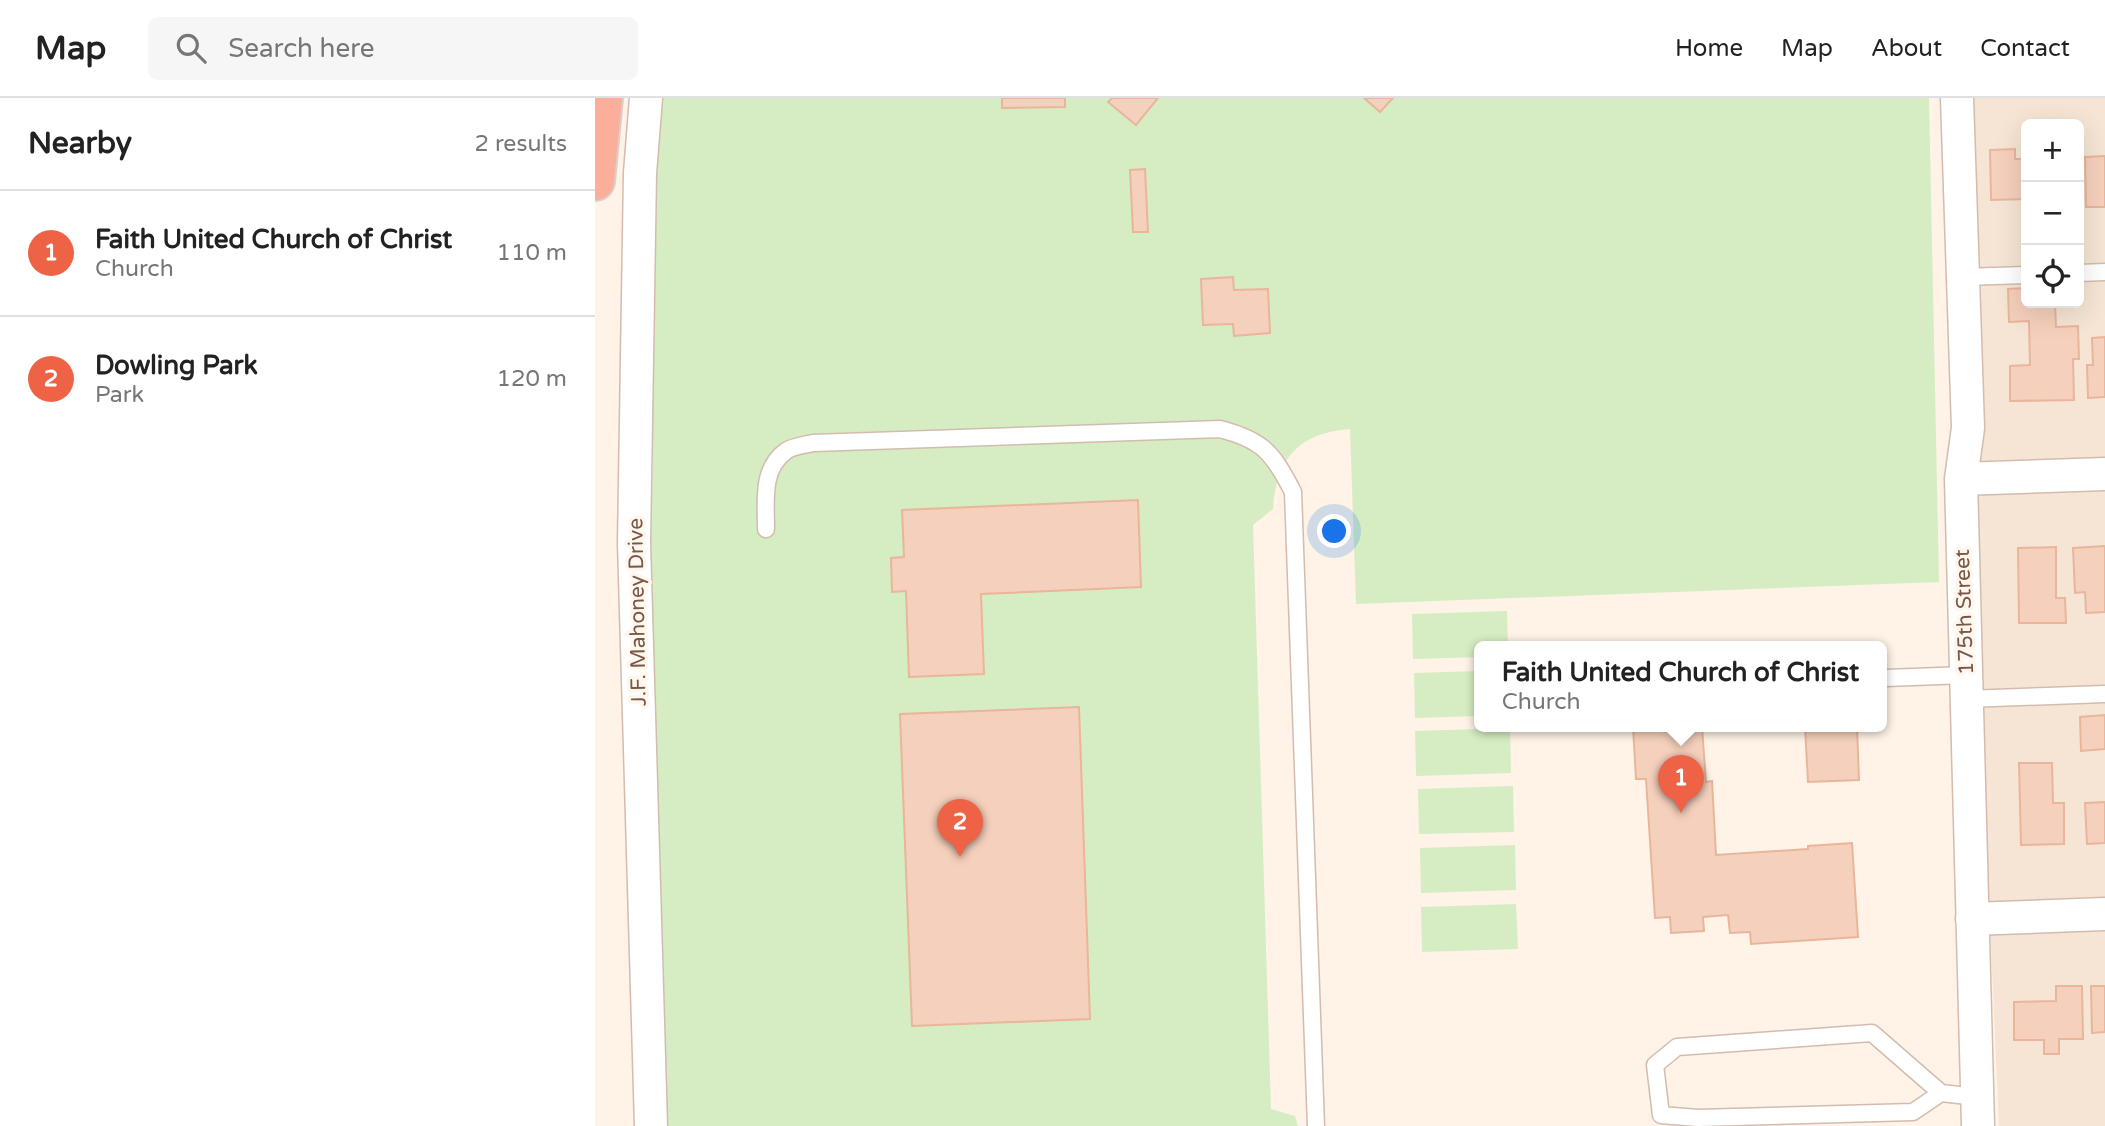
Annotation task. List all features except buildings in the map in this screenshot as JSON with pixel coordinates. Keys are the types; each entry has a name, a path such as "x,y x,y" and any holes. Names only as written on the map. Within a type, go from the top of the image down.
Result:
{"highway":[{"path":"595,181 603,98"}],"street":[{"name":"J.F. Mahoney Drive","path":"646,98 640,173 634,543 651,1126"},
{"name":"175th Street","path":"1957,98 1968,428 1961,479 1978,1112"},
{"path":"1961,479 2105,474"},
{"path":"1972,919 2105,914"}],"lane":[{"path":"2084,273 2105,272"},
{"path":"1963,277 2021,275"},
{"path":"766,529 767,486 771,466 788,449 813,443 1220,429 1245,436 1267,451 1279,466 1293,492 1316,1126"},
{"path":"1887,678 1966,687 2105,694"},
{"path":"1941,1093 1913,1112 1698,1118 1661,1115 1655,1065 1677,1047 1872,1033 1941,1093 1978,1112"}],"shaded area":[{"path":"1957,98 2105,98 2105,1126 1999,1126 1968,428"}],"green space":[{"path":"660,98 1929,98 1939,582 1356,604 1350,429 1317,436 1293,451 1285,462 1275,491 1273,509 1253,525 1271,1109 1295,1116 1298,1126 665,1126 650,584 653,186"},
{"path":"1507,611 1508,641 1474,641 1474,657 1413,659 1412,614"},
{"path":"1474,671 1474,716 1415,718 1414,673"},
{"path":"1474,729 1474,732 1510,732 1511,773 1416,776 1415,731"},
{"path":"1513,786 1514,832 1419,834 1418,789"},
{"path":"1515,845 1516,890 1421,893 1420,848"},
{"path":"1516,904 1518,949 1422,952 1421,907"}],"place":[{"name":"Faith United Church of Christ","path":"1681,813"},
{"name":"Dowling Park","path":"960,857"}]}
